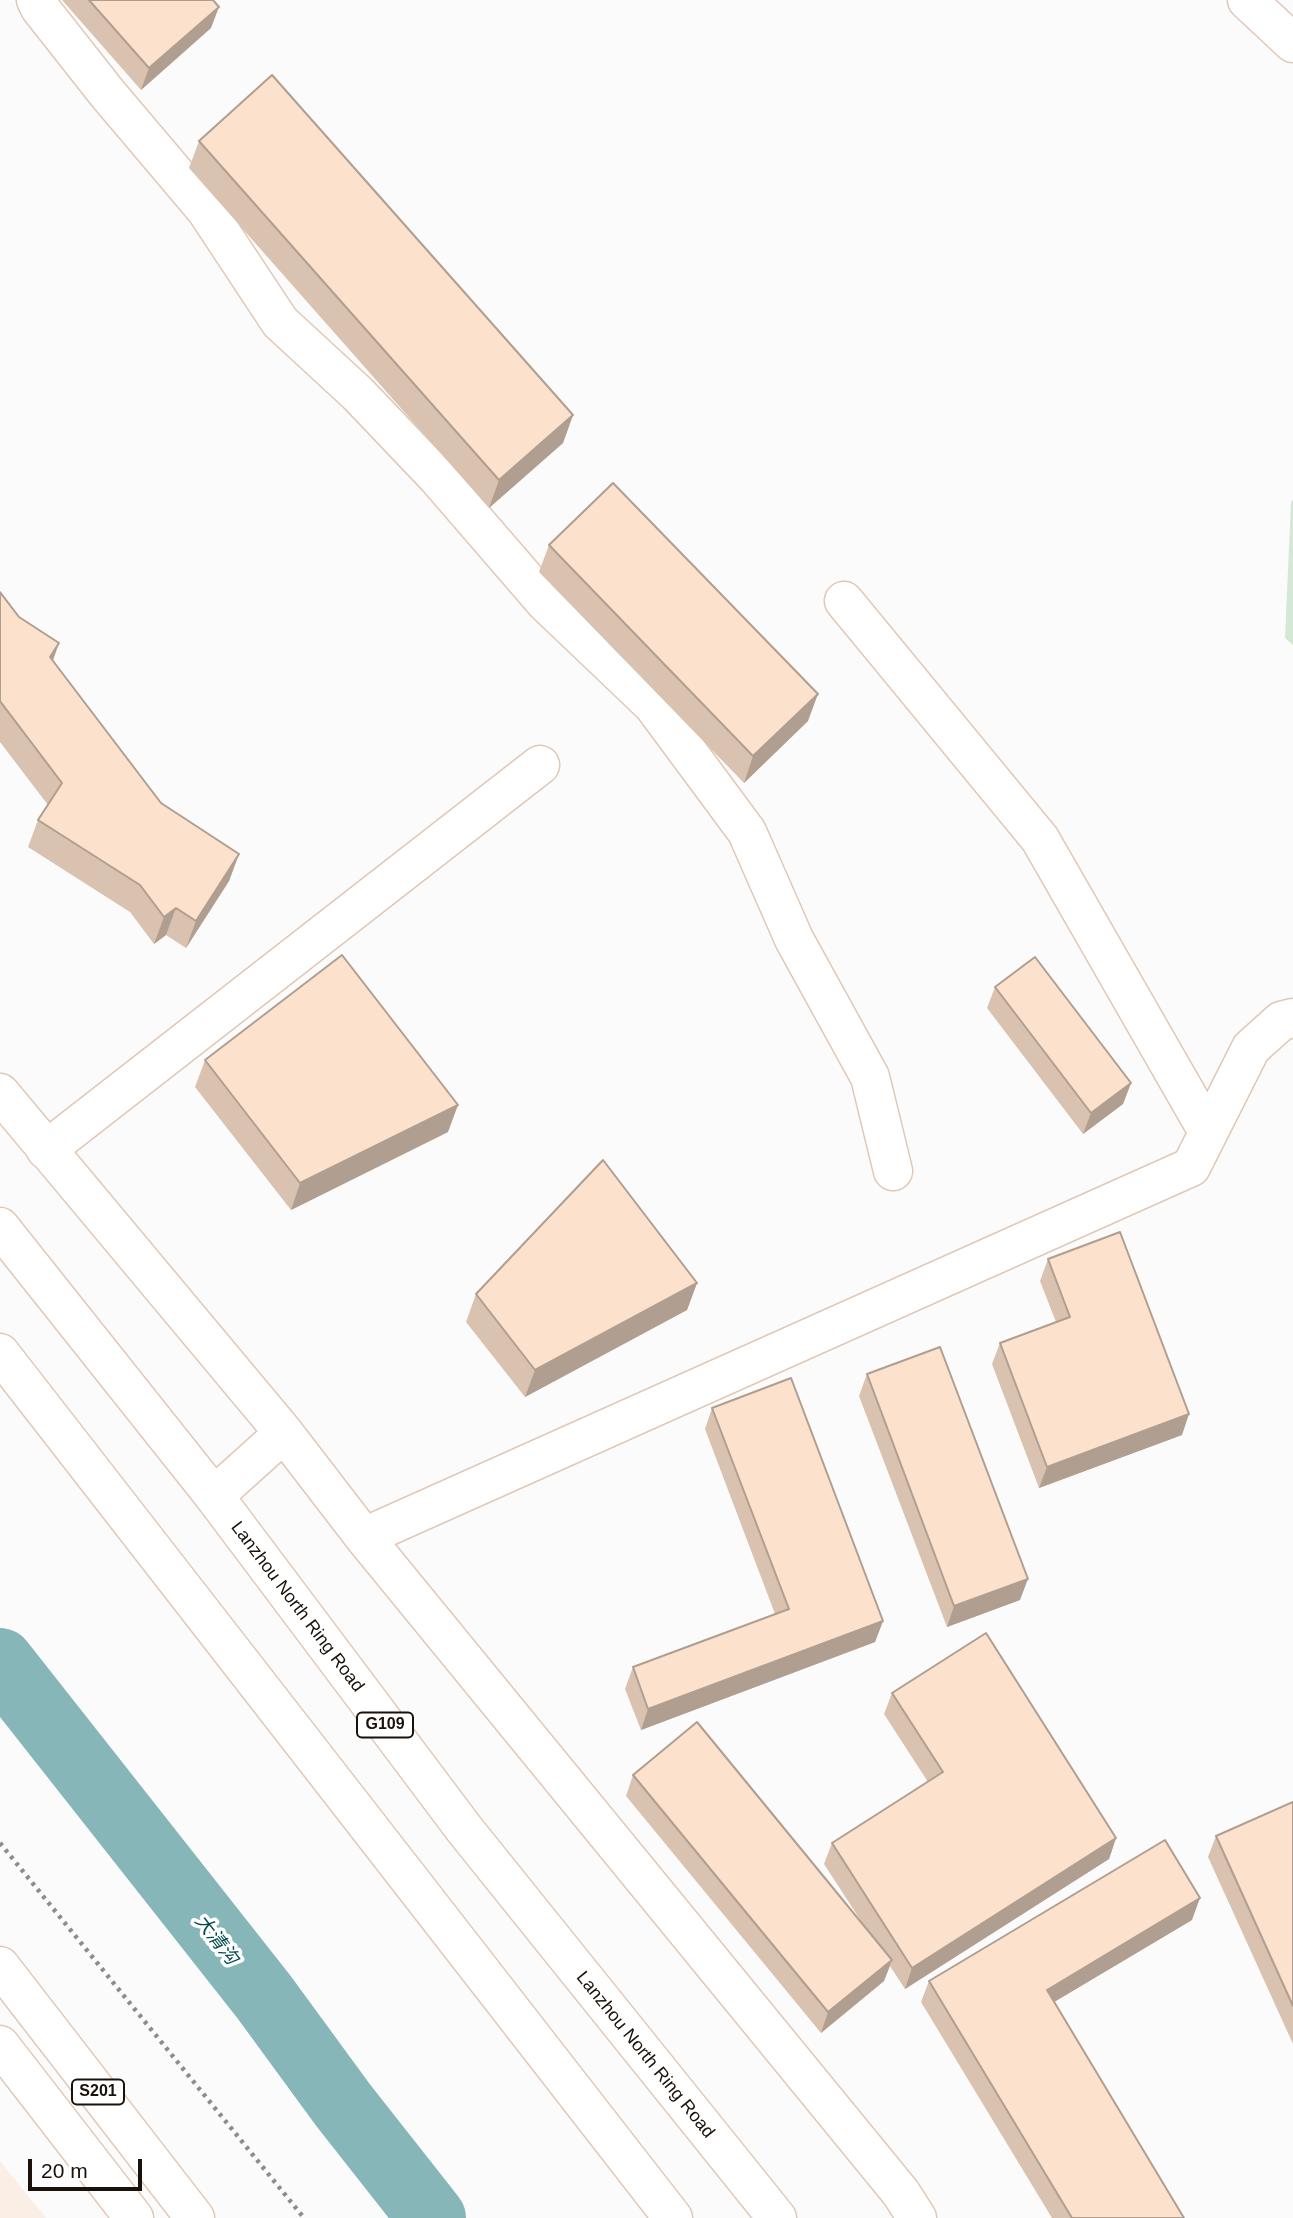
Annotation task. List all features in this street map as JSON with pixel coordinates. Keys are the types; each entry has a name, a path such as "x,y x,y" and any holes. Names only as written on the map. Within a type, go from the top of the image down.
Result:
{"main road":[{"path":"36,0 107,93 206,210 280,322 358,394 438,478 546,603 653,705 747,832 794,939 870,1077 893,1171"},
{"path":"1247,0 1293,43"},
{"path":"844,601 1040,839 1208,1130"},
{"path":"46,1150 540,765"},
{"path":"364,1537 1191,1167 1251,1048 1281,1021 1293,1018"},
{"path":"0,1093 284,1433 364,1537 901,2193 917,2218"},
{"name":"Lanzhou North Ring Road","path":"0,1227 214,1496 465,1830 777,2218"},
{"path":"0,1353 673,2218"},
{"path":"214,1496 284,1433"},
{"name":"S201","path":"0,1966 195,2218"},
{"name":"S201","path":"0,2045 134,2218"}],"path":[{"path":"0,1843 304,2218"}],"shaded area":[{"path":"0,2161 46,2218 0,2218"}],"green space":[{"path":"1293,500 1293,645 1285,638"}],"building":[{"path":"89,0 213,0 219,7 149,68"},
{"path":"272,75 573,415 499,480 199,141"},
{"path":"613,483 818,694 753,756 549,545"},
{"path":"0,592 19,617 59,643 50,657 161,803 239,854 196,921 176,908 164,917 140,885 38,820 62,783 0,701"},
{"path":"342,955 458,1105 300,1183 205,1060"},
{"path":"1035,957 1131,1083 1091,1113 995,987"},
{"path":"603,1160 697,1283 535,1370 476,1294"},
{"path":"1120,1232 1189,1414 1047,1467 1000,1343 1070,1317 1048,1259"},
{"path":"940,1347 1028,1579 954,1606 867,1374"},
{"path":"791,1378 883,1621 648,1709 633,1667 789,1609 712,1408"},
{"path":"986,1633 1116,1838 912,1968 832,1843 943,1772 892,1693"},
{"path":"697,1722 892,1960 828,2012 633,1775"},
{"path":"1293,1802 1293,2006 1216,1836"},
{"path":"1165,1840 1200,1898 1047,1990 1184,2218 1072,2218 929,1981"}],"waterway":[{"name":"大清沟","path":"0,1662 264,1997 343,2105 432,2218"}]}
